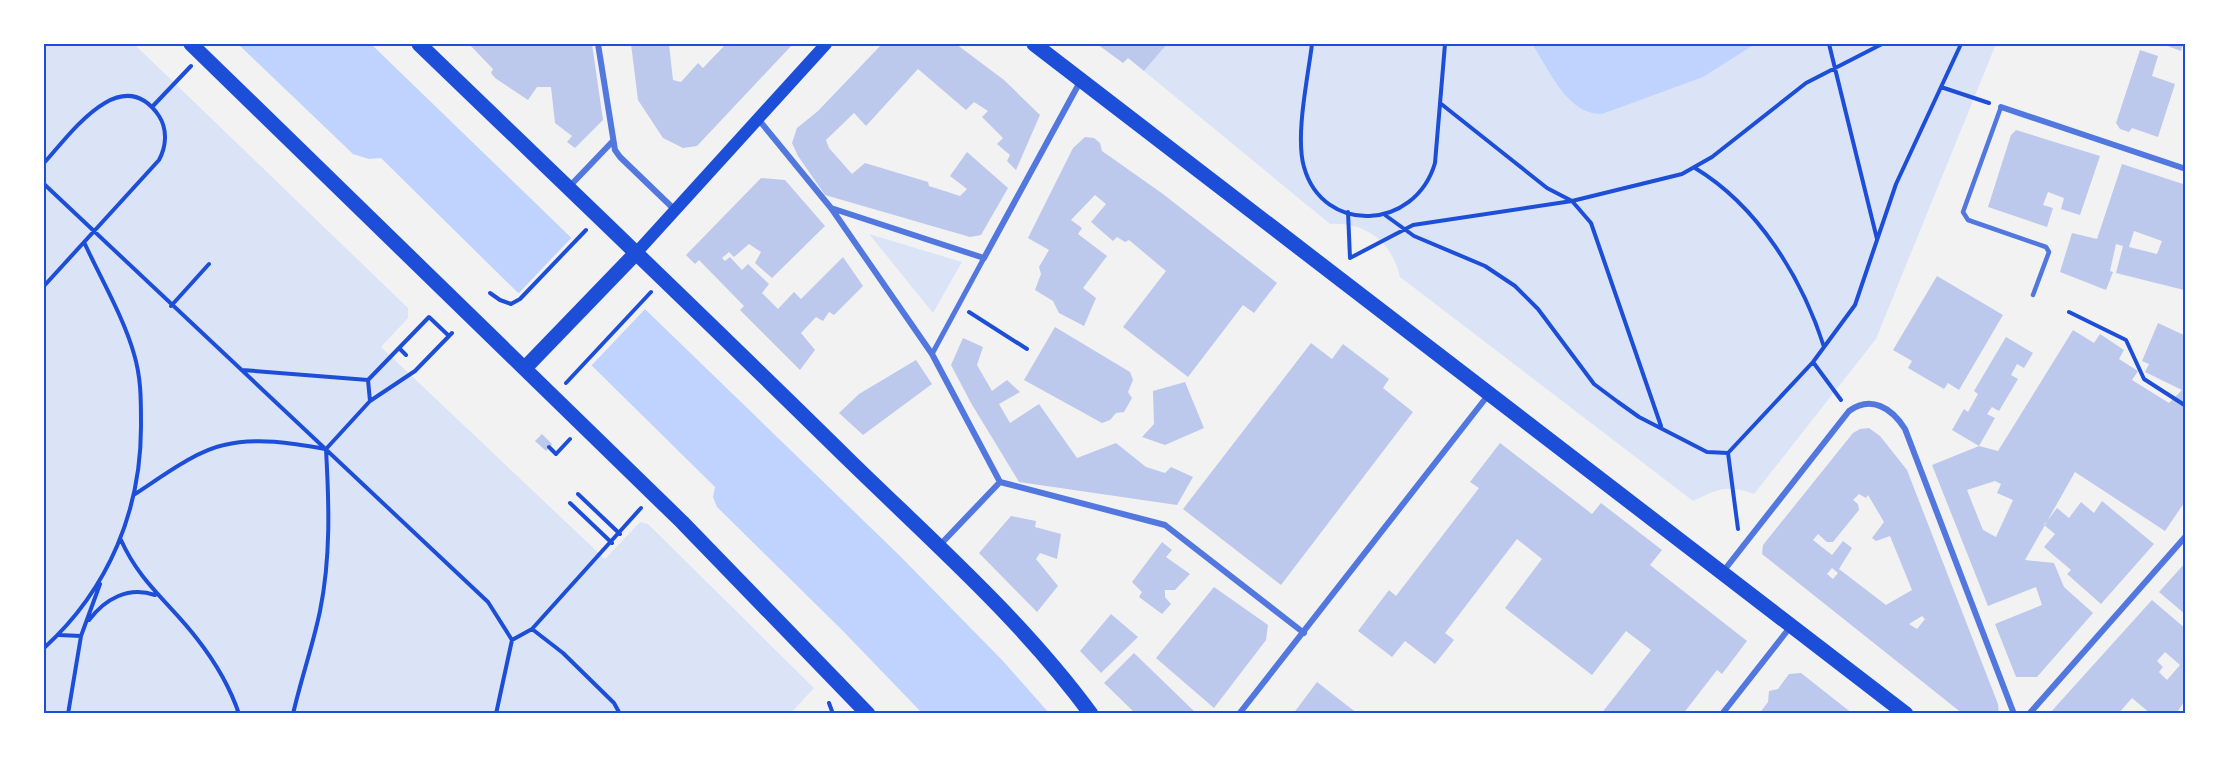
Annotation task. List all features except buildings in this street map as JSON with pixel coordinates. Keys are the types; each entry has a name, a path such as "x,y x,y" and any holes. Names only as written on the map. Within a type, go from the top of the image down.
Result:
{"main road":[{"path":"419,44 637,252 938,547 1035,645 1091,714"},
{"path":"525,368 676,211 826,44"},
{"path":"1034,44 1905,714"},
{"path":"197,49 774,614 862,711"}],"street":[{"path":"598,44 612,142 620,157 676,211"},
{"path":"932,354 1081,80"},
{"path":"2001,107 2186,169"},
{"path":"759,120 831,208 932,354 1000,482 1165,525 1304,633"},
{"path":"569,187 612,142"},
{"path":"831,208 984,258"},
{"path":"1239,714 1489,394"},
{"path":"1722,573 1849,411 1858,405 1877,405 1888,408 1905,429 2014,714"},
{"path":"938,547 1000,482"},
{"path":"2029,714 2186,536"},
{"path":"1722,714 1792,626"}],"lane":[{"path":"2001,107 1964,212 1968,220 2046,247 2049,252 2033,295"}],"path":[{"path":"1312,44 1301,154 1304,169 1322,197 1360,216 1385,215 1407,205 1427,185 1435,163 1445,44"},
{"path":"1829,44 1878,240"},
{"path":"1348,212 1350,258 1403,228 1427,222 1572,201 1668,179 1695,168 1790,93 1882,44"},
{"path":"1385,215 1429,243 1485,266 1515,286 1538,309 1594,384 1639,417 1662,426 1707,452 1728,453 1813,362 1855,305 1896,184 1961,44"},
{"path":"152,107 197,49"},
{"path":"1941,87 2001,107"},
{"path":"44,164 104,102 117,97 130,97 152,107 164,128 162,154 44,286"},
{"path":"1440,103 1547,188 1572,201 1591,223 1662,426"},
{"path":"1695,168 1716,181 1734,198 1797,279 1813,314 1824,348"},
{"path":"44,184 488,602 512,640 496,714"},
{"path":"490,292 500,300 511,304 520,299 585,230"},
{"path":"69,714 81,636 102,580 121,540 135,494 141,461 141,390 134,353 84,242"},
{"path":"171,306 209,264"},
{"path":"553,396 651,291"},
{"path":"958,306 1027,349"},
{"path":"2069,312 2126,340 2144,379 2186,406"},
{"path":"292,714 320,610 326,570 329,530 326,449 370,401 415,371 450,335 429,317 368,380 370,401"},
{"path":"399,348 406,355"},
{"path":"1813,362 1849,411"},
{"path":"241,370 368,380"},
{"path":"549,447 556,454 570,440"},
{"path":"135,494 180,465 222,445 255,441 326,449"},
{"path":"1728,453 1741,548"},
{"path":"578,494 620,534"},
{"path":"570,502 612,543"},
{"path":"512,640 532,629 636,514"},
{"path":"121,540 136,571 198,640 232,693 239,714"},
{"path":"44,648 58,635 102,580"},
{"path":"86,623 107,600 119,595 132,592 156,595"},
{"path":"532,629 562,653 614,703 620,714"},
{"path":"58,635 81,636"}],"shaded area":[{"path":"44,44 134,44 408,308 408,318 381,347 605,559 640,522 648,524 814,688 790,714 44,713"},
{"path":"1167,44 1996,44 1876,339 1754,494 1737,489 1723,489 1693,501 1400,277 1391,254 1376,237 1355,227 1330,224 1144,71"},
{"path":"869,234 962,262 933,313"}],"water":[{"path":"238,44 371,44 900,556 1002,660 1049,713 922,713 842,630 717,507 713,497 715,487 381,158 369,159 353,154"},
{"path":"1532,44 1755,44 1703,77 1602,114 1579,107 1569,99 1560,89"}],"pier":[{"path":"574,235 648,306 591,366 517,295"}]}
